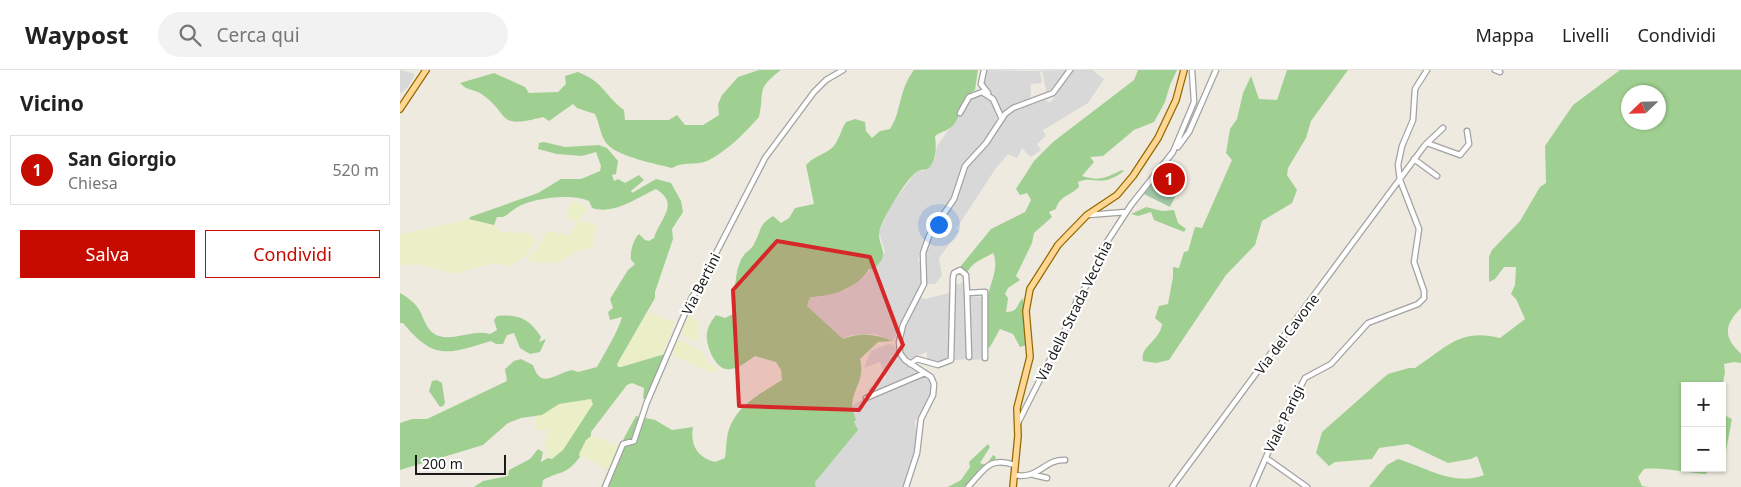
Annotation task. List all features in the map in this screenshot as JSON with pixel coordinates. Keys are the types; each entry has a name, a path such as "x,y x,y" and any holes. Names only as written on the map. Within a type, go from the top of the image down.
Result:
{"main road":[{"path":"400,109 426,70"},
{"path":"1013,487 1018,423 1017,405 1029,362 1030,345 1026,313 1028,293 1052,253 1087,215 1120,192 1150,150 1175,102 1184,70"}],"street":[{"name":"Via Bertini","path":"605,487 623,444 635,440 647,402 692,297 706,280 717,252 765,158 814,92 826,80 843,70"},
{"path":"984,70 981,84 991,96 1002,118"},
{"path":"906,487 918,450 921,419 934,391 933,379 910,364 900,352 899,337 902,324 924,284 924,248 936,222 954,199 965,165 986,142 1002,118 1011,109 1053,93 1070,70"},
{"name":"Via della Strada Vecchia","path":"1018,423 1065,330 1077,300 1096,271 1102,250 1126,212 1173,152 1194,102 1192,70"},
{"name":"Viale Parigi","path":"1253,487 1305,378 1331,364 1365,325 1418,304 1424,298 1424,291 1414,262 1420,229 1400,180 1399,157 1413,120 1415,89 1427,70"},
{"path":"1173,152 1189,132 1215,71"},
{"path":"960,114 965,101 972,94 982,92 991,96"},
{"name":"Via del Cavone","path":"1172,487 1414,159 1427,143 1444,128"},
{"path":"1427,143 1460,154 1470,144 1467,131"},
{"path":"1414,159 1437,176"},
{"path":"1087,215 1126,212"},
{"path":"910,364 917,359 938,365 951,360 952,278 957,271 962,271 966,274 969,357"},
{"path":"967,293 985,292 985,358"},
{"path":"866,398 925,373"},
{"path":"1266,458 1307,487"},
{"path":"968,487 996,462 1003,460 1015,465"},
{"path":"1034,475 1055,461 1064,460"},
{"path":"1014,475 1034,475 1048,478"}],"highlighted area":[{"path":"777,241 870,257 903,345 859,410 739,406 733,290"}],"shaded area":[{"path":"400,70 415,74 408,87 400,94"},
{"path":"986,70 1068,70 1047,94 1042,71 1040,72 1042,83 1031,84 1030,100 1017,104 1002,113 992,93 983,87"},
{"path":"1073,70 1092,70 1104,79 1088,103 1043,130 1046,136 1037,144 1041,150 1031,157 1022,148 1017,158 1008,154 996,168 956,229 959,231 939,258 942,276 935,284 927,284 924,258 926,248 941,220 955,201 966,168 1007,115 1017,109 1046,100 1050,103"},
{"path":"985,94 995,107 996,123 985,140 965,163 954,197 936,220 920,249 918,261 921,264 922,284 893,341 875,334 851,335 843,339 807,306 810,297 819,297 846,290 864,277 885,252 879,232 890,206 917,171 924,171 935,159 937,146 959,115 961,116 967,102 979,95"},
{"path":"965,282 967,359 955,360 953,339 954,292 956,292 956,285"},
{"path":"949,293 951,359 938,364 927,361 927,352 907,360 901,352 902,331 920,297 925,299"},
{"path":"968,296 983,297 983,359 971,360"},
{"path":"888,344 894,345 898,353 885,359 897,355 909,368 920,373 870,395 868,389 886,378 880,362 864,368 871,351"},
{"path":"920,377 930,380 932,393 915,422 917,445 905,487 816,487 815,482 856,420 852,406 864,398 868,400"}],"green space":[{"path":"759,70 781,70 767,82 762,91 759,117 735,142 721,153 707,161 672,168 639,160 614,150 606,143 595,114 577,108 573,104 549,121 543,117 528,121 510,121 480,93 460,83 494,73 525,87 529,93 558,92 566,84 565,76 578,72 599,84 624,110 625,120 669,120 677,115 685,125 703,125 719,115 718,104 722,95 738,77"},
{"path":"914,70 978,70 975,90 964,101 958,119 953,126 935,136 936,147 933,162 925,170 918,171 913,175 896,197 886,215 879,235 883,254 879,263 873,269 869,269 858,281 843,290 818,297 810,297 807,306 843,339 856,335 868,335 893,341 878,342 860,359 861,373 852,405 856,420 854,422 858,430 815,482 816,487 603,487 606,476 612,471 624,438 636,416 655,420 672,430 693,427 694,445 699,453 715,462 725,458 727,438 734,418 748,403 782,380 781,370 776,362 755,356 738,367 726,369 722,367 714,359 709,348 707,333 709,326 716,315 725,318 735,313 735,283 738,267 744,255 753,246 768,219 773,216 781,223 789,218 795,208 814,204 806,165 833,147 846,122 855,119 865,122 866,131 872,138 880,131 890,129 897,115 905,86"},
{"path":"1138,70 1177,70 1165,102 1154,122 1134,130 1103,156 1090,157 1094,162 1082,176 1099,179 1122,170 1124,171 1104,181 1084,180 1078,182 1079,187 1062,199 1056,209 1049,212 1052,217 1034,233 1032,243 1016,276 1020,280 1008,288 1005,294 1008,298 1006,312 1015,310 1023,298 1027,345 1020,347 1013,334 1000,329 990,347 987,348 987,300 995,271 993,253 975,263 967,273 960,267 991,229 1025,212 1031,200 1027,193 1020,195 1016,189 1034,161 1053,142 1134,80"},
{"path":"1287,70 1348,70 1311,121 1306,138 1288,168 1287,175 1297,190 1292,203 1262,221 1255,245 1226,275 1169,360 1156,363 1143,361 1144,352 1158,335 1162,324 1155,318 1159,306 1168,304 1173,267 1179,268 1184,252 1188,251 1195,227 1202,228 1232,160 1226,153 1230,129 1237,119 1243,93 1251,76 1259,99 1277,100"},
{"path":"1620,70 1741,70 1741,308 1731,320 1728,331 1731,342 1741,354 1741,363 1724,364 1725,373 1723,382 1681,382 1681,471 1644,469 1638,477 1642,486 1648,487 1369,487 1387,465 1398,459 1451,477 1462,479 1484,475 1477,456 1471,459 1448,463 1408,444 1379,448 1372,459 1335,462 1329,466 1316,453 1322,432 1388,374 1415,368 1454,341 1474,336 1500,338 1525,319 1516,299 1511,294 1515,285 1516,267 1504,267 1495,279 1489,282 1489,257 1492,250 1520,221 1540,187 1546,183 1545,146 1573,105"},
{"path":"544,142 565,147 599,145 607,148 618,161 616,174 612,175 614,181 618,179 625,183 639,175 644,180 631,191 632,193 656,179 671,183 681,201 683,212 672,229 673,239 655,292 655,298 617,364 618,367 621,367 665,354 646,400 643,398 644,388 632,383 627,385 591,432 591,436 586,440 579,454 580,457 575,463 567,470 543,480 542,487 474,487 483,481 508,476 509,470 530,459 538,449 543,452 541,462 548,458 552,459 563,450 593,404 591,399 559,404 542,415 521,418 508,423 483,445 400,470 400,423 412,419 427,419 507,381 505,369 514,361 521,359 533,365 536,373 544,379 572,370 578,372 597,367 618,329 622,317 610,320 608,312 613,308 610,299 628,270 635,264 631,260 631,253 637,237 639,234 649,241 654,238 668,206 667,200 656,189 625,204 609,209 592,208 589,201 562,197 541,199 523,204 503,217 497,217 494,225 469,219 470,217 538,193 561,179 581,179 600,171 601,166 596,152 582,156 557,154 538,149 539,143"},
{"path":"1163,168 1184,179 1170,207 1144,194"},
{"path":"572,200 588,208 578,221 597,224 593,238 595,244 588,249 578,250 559,263 531,262 527,258 536,250 547,231 570,235 577,222 566,216"},
{"path":"1146,207 1162,211 1174,210 1178,223 1186,229 1184,232 1154,220 1151,212 1138,216 1131,214"},
{"path":"469,219 494,225 501,232 530,233 535,238 535,243 524,257 509,266 494,263 453,274 423,265 400,265 400,234"},
{"path":"400,293 418,308 428,328 439,336 451,337 477,333 490,334 497,330 494,320 497,316 511,316 527,321 532,325 541,337 539,342 546,339 540,352 530,354 520,348 514,333 507,335 503,344 496,344 491,341 453,351 433,349 424,344 403,323 400,323"},
{"path":"648,312 675,322 662,355 618,367 617,364"},
{"path":"688,316 699,322 699,340 695,342 679,333"},
{"path":"677,339 700,350 708,363 717,368 717,371 713,373 674,356 673,350"},
{"path":"437,380 442,383 445,403 440,407 429,391 432,381"},
{"path":"592,399 594,404 563,450 551,459 548,458 544,445 548,430 536,430 535,415 542,415 559,404"},
{"path":"1726,416 1732,419 1726,451"},
{"path":"593,436 620,447 609,470 579,455 586,440"},
{"path":"988,444 990,447 980,463 986,465 993,455 996,457 994,461 965,487 948,487 961,480 970,467 969,462"},
{"path":"1687,472 1707,472 1706,474"}],"place":[{"name":"San Giorgio","path":"1169,179"}]}
